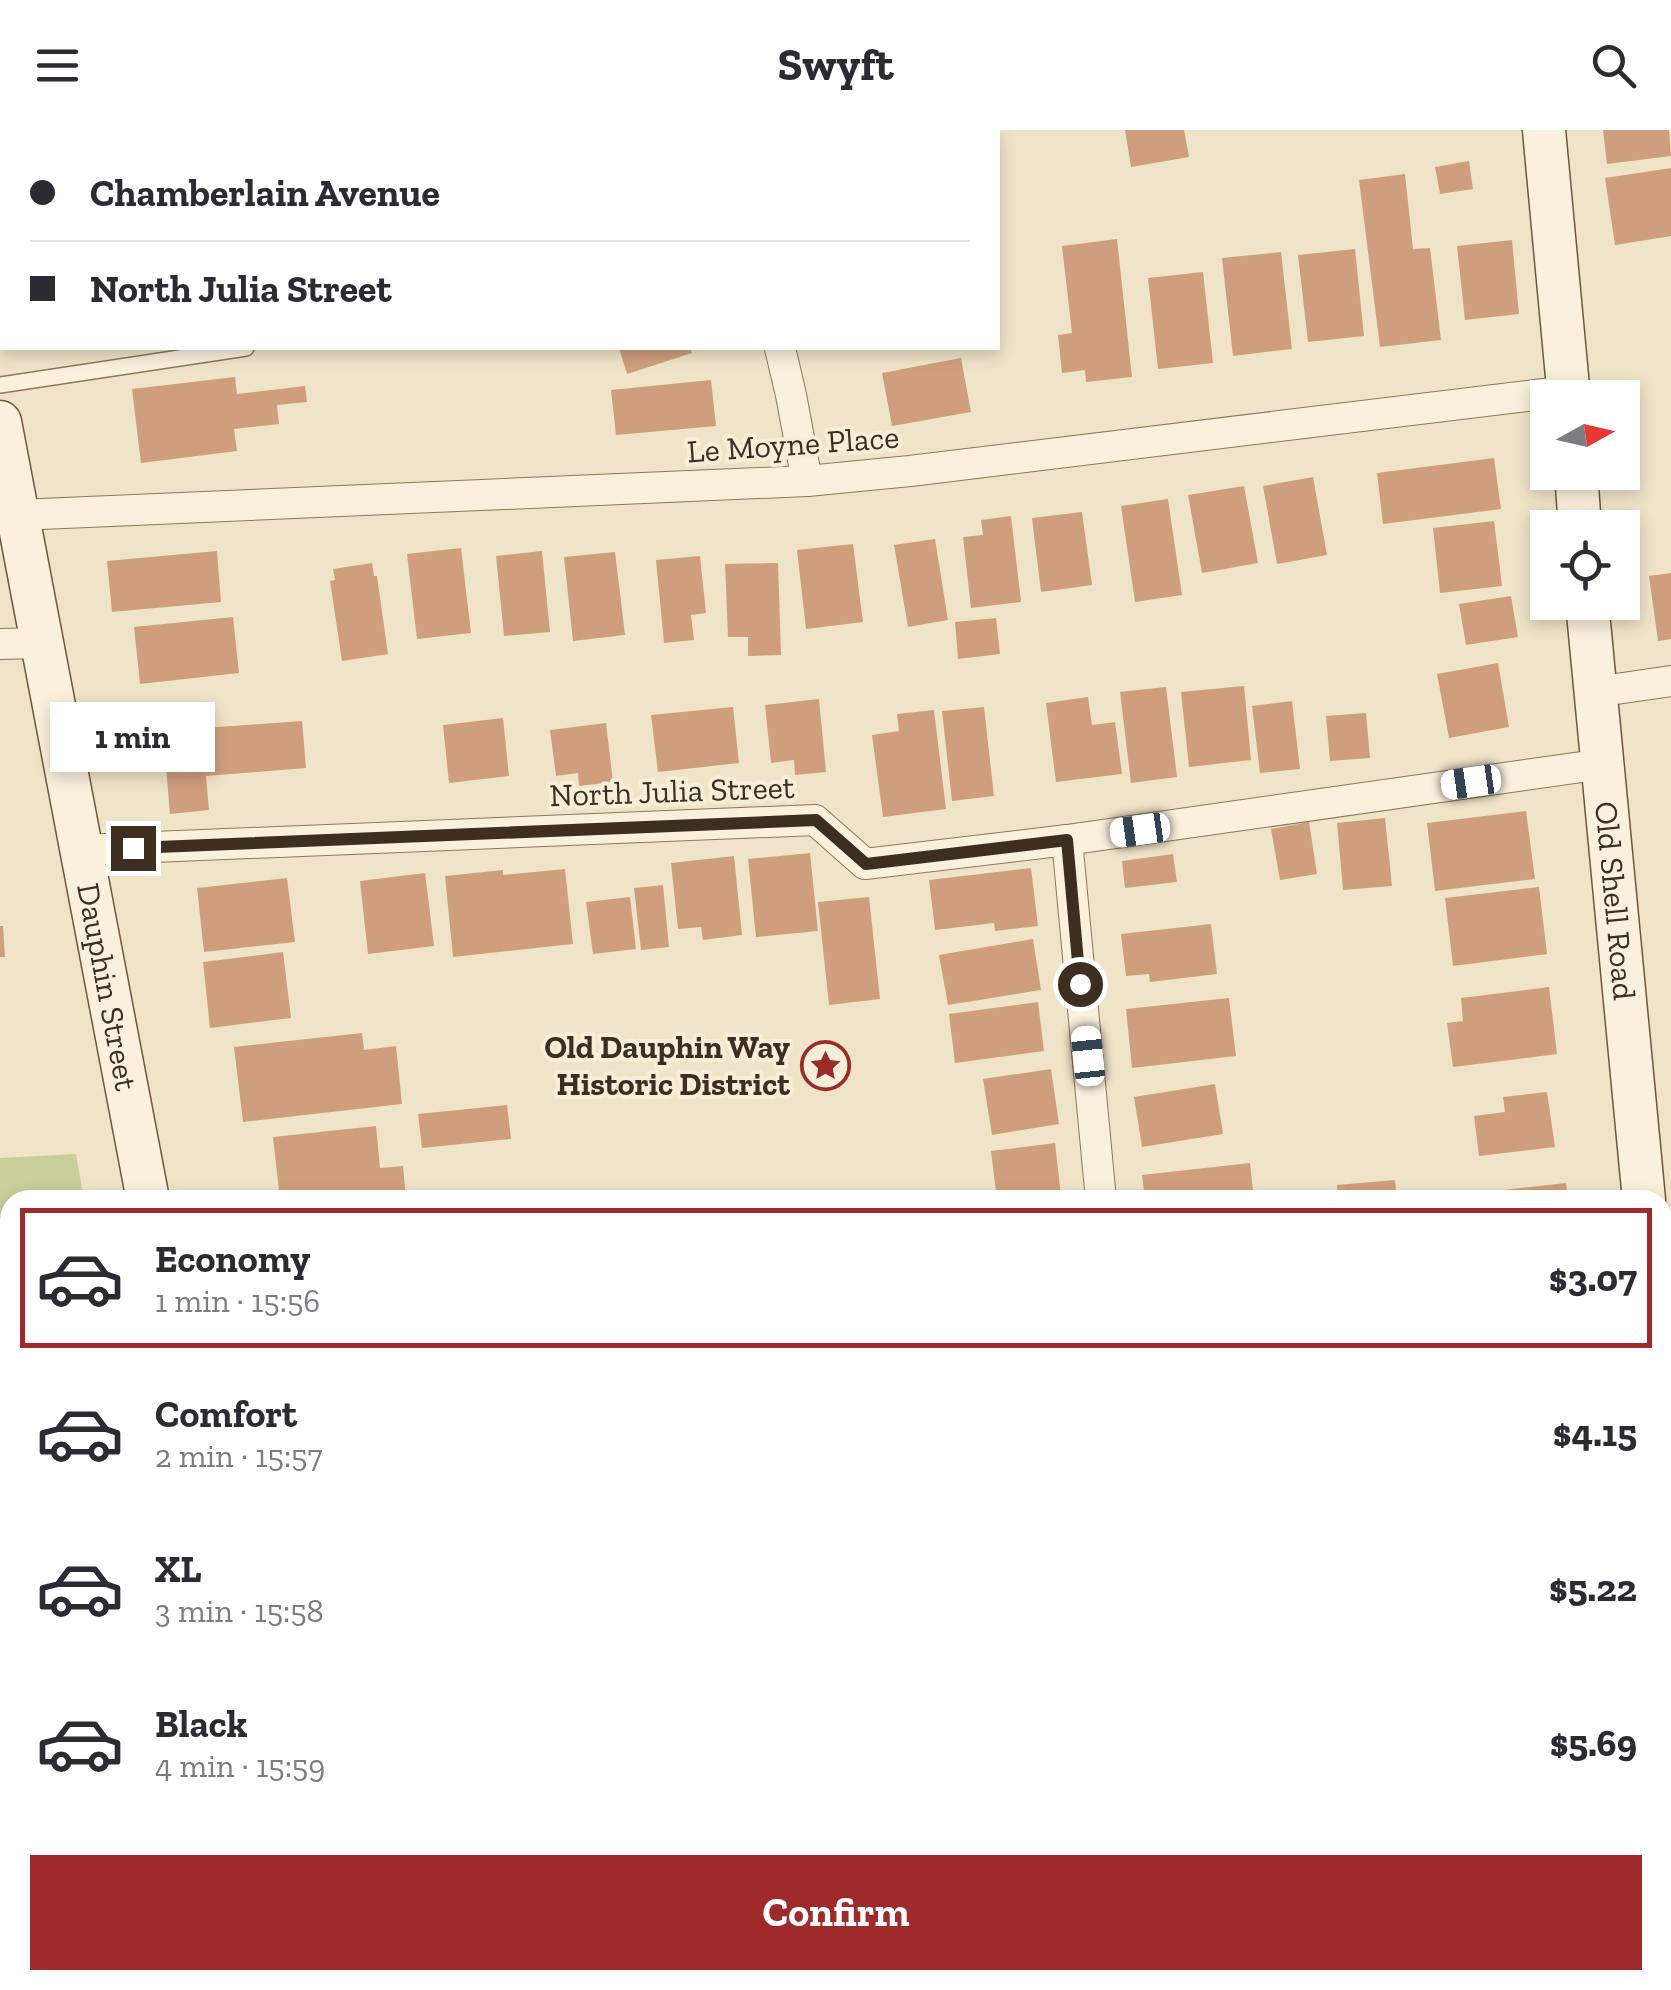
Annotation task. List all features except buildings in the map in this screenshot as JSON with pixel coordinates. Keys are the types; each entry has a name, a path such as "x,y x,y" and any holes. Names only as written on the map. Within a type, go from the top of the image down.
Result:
{"street":[{"path":"1544,130 1568,380"},
{"path":"781,350 806,481"},
{"name":"Le Moyne Place","path":"18,515 806,481 1530,399"},
{"name":"Dauphin Street","path":"0,422 146,1190"},
{"name":"Old Shell Road","path":"1589,620 1652,1178"},
{"path":"0,644 42,642"},
{"path":"1595,692 1671,681"},
{"name":"North Julia Street","path":"82,850 816,820 866,864 1067,840 1603,764"},
{"path":"1067,840 1100,1190"}],"lane":[{"path":"0,385 233,350"}],"green space":[{"path":"76,1154 82,1190 0,1190 0,1158"}],"place":[{"name":"Old Dauphin Way Historic District","path":"825,1065"}],"route":[{"path":"133,848 816,820 866,864 1067,840 1080,984"}]}
